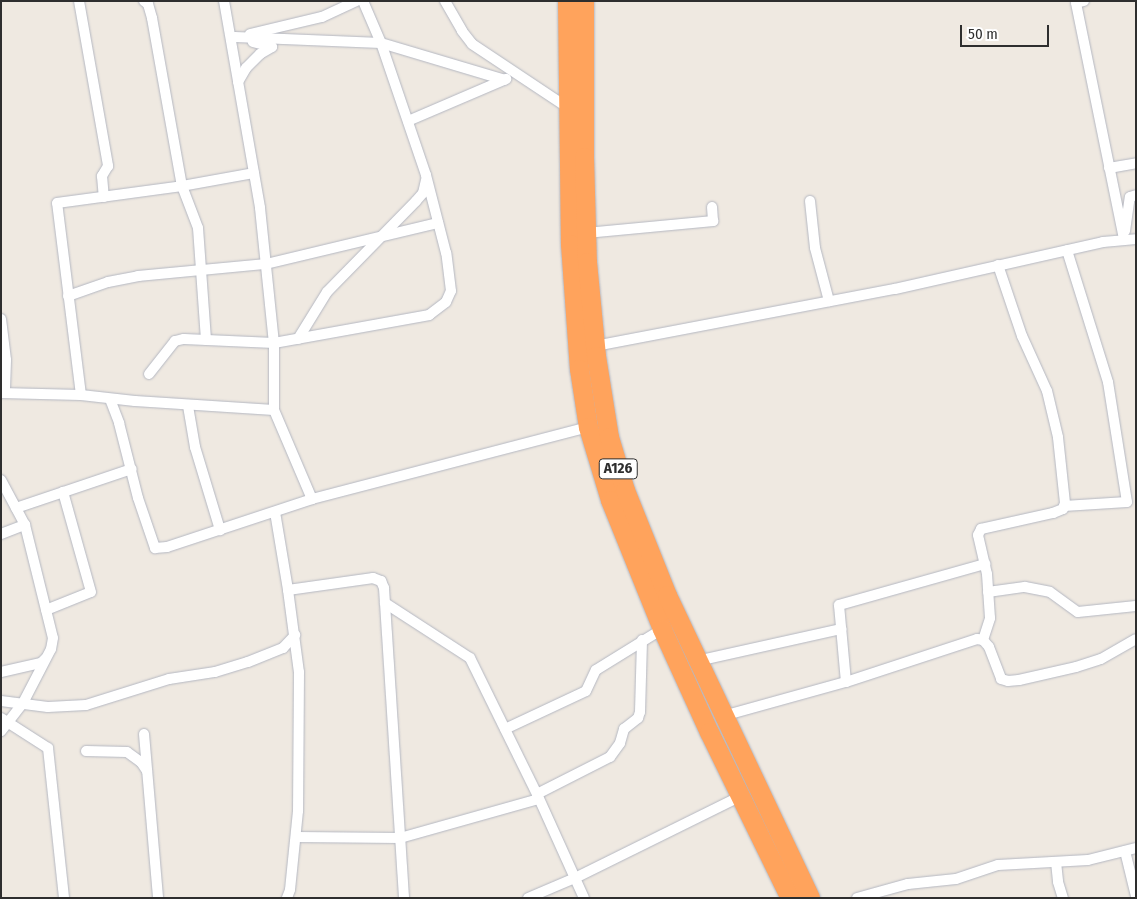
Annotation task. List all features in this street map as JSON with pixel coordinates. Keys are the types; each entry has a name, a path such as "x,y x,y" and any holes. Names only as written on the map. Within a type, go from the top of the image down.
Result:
{"highway":[{"name":"A126","path":"567,1 568,204 578,369 588,427 610,500 662,628 790,898"},
{"name":"A126","path":"584,1 586,233 595,346 604,414 624,490 697,661 810,898"}],"street":[{"path":"79,1 108,166 102,176 104,197"},
{"path":"144,1 148,4 152,18 182,186 198,228 206,340"},
{"path":"224,1 233,38 266,264 274,343 274,410 312,499"},
{"path":"233,38 322,17 356,1"},
{"path":"149,374 175,341 206,340 274,343 429,315 446,302 450,291 446,253 426,175 381,43 362,1"},
{"path":"445,1 462,31 472,44 516,75 567,107"},
{"path":"1084,1 1076,3 1124,239"},
{"path":"233,38 381,43 505,80"},
{"path":"233,38 272,47 260,54 251,63 238,82"},
{"path":"408,120 516,75"},
{"path":"1109,168 1136,163"},
{"path":"80,395 57,204 182,186 254,173"},
{"path":"298,339 327,292 423,193 426,175"},
{"path":"1124,239 1130,198 1136,195"},
{"path":"810,201 815,248 829,301"},
{"path":"586,233 713,221 712,208"},
{"path":"68,296 108,282 138,276 266,264 438,223"},
{"path":"595,346 829,301 1067,250 1124,239 1136,239"},
{"path":"1064,506 1131,502 1108,382 1067,250"},
{"path":"982,640 990,618 985,564 978,535 981,528 1053,513 1063,509 1066,497 1063,466 1047,391 1022,336 998,265"},
{"path":"1,320 6,360 3,392 80,395 188,406 274,410"},
{"path":"110,399 119,423 138,498 155,548 168,547 312,499 588,427"},
{"path":"188,406 195,448 220,530"},
{"path":"16,508 132,469"},
{"path":"1,480 25,525 54,638 23,703 5,720 1,731"},
{"path":"46,610 91,592 63,492"},
{"path":"275,512 295,635 299,672 298,811 290,890 287,898"},
{"path":"1,534 25,525"},
{"path":"846,682 846,658 839,605 985,564"},
{"path":"288,590 373,578 381,581 384,588 404,898"},
{"path":"988,592 1025,587 1050,592 1078,612 1136,606"},
{"path":"385,603 470,658 538,796 584,898"},
{"path":"505,729 586,691 596,670 662,628"},
{"path":"697,661 841,629"},
{"path":"1,700 48,707 86,705 169,679 215,672 248,662 283,648 295,635"},
{"path":"723,716 846,682 977,639 982,640 989,647 1001,679 1008,682 1093,662 1136,639"},
{"path":"296,838 400,838 538,796 610,757 620,743 624,728 638,718 640,712 642,640"},
{"path":"1,672 40,663 46,658"},
{"path":"5,720 42,742 50,755 64,898"},
{"path":"144,734 158,898"},
{"path":"86,751 127,752 140,762 147,772"},
{"path":"528,898 575,878 757,788"},
{"path":"857,898 908,884 956,879 998,865 1088,860 1130,850 1136,896"},
{"path":"1056,862 1058,882 1063,898"}]}
